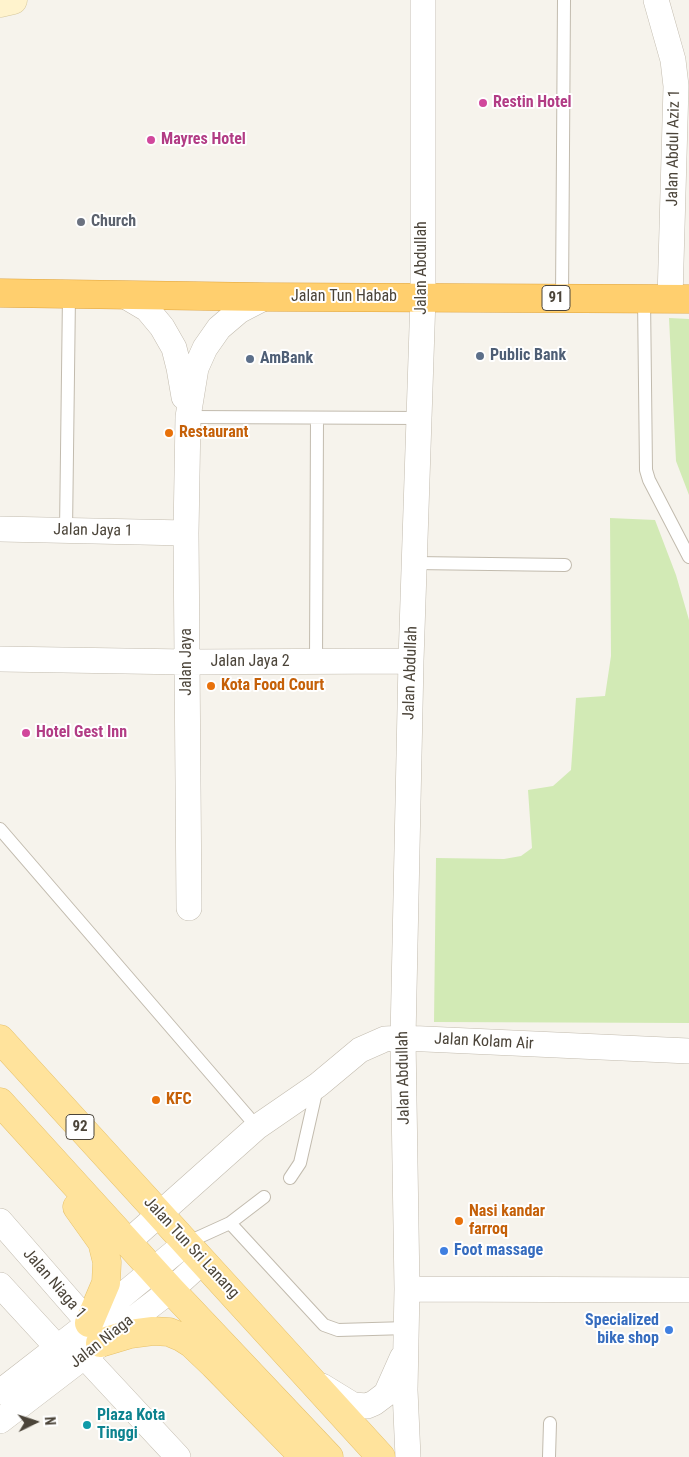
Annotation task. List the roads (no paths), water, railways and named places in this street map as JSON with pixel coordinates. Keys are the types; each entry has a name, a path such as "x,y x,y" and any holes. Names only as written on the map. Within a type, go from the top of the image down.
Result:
{"highway":[{"name":"Jalan Tun Habab","path":"0,293 125,296 668,299"}],"main road":[{"name":"Jalan Tun Sri Lanang","path":"0,1039 381,1457"},
{"name":"92","path":"0,1102 329,1457"},
{"path":"42,1148 57,1179 102,1242 105,1250 108,1273 91,1341 153,1331 169,1332 181,1336 214,1365 304,1457"}],"street":[{"path":"0,4 13,0"},
{"name":"Jalan Abdullah","path":"408,1457 403,1038 410,661 423,297 423,0"},
{"name":"Jalan Abdul Aziz 1","path":"656,0 679,44 673,60 682,86 682,177 668,299"},
{"name":"Jalan Jaya","path":"125,296 147,309 162,327 174,348 188,417"},
{"name":"Jalan Jaya","path":"189,908 186,533 188,417 196,368 205,348 219,328 238,311 266,297"},
{"name":"Jalan Jaya 1","path":"0,530 186,533"},
{"name":"Jalan Jaya 2","path":"0,659 316,663 410,661"},
{"name":"Jalan Kolam Air","path":"128,1242 161,1215 257,1127 318,1085 360,1050 385,1040 403,1038 689,1051"},
{"name":"Jalan Niaga 1","path":"0,1221 178,1457"},
{"name":"Jalan Niaga","path":"0,1421 195,1252"},
{"path":"0,1285 57,1348"},
{"path":"407,1289 689,1290"},
{"name":"Jalan Abdullah","path":"303,1370 327,1390 352,1405 368,1406 380,1400 386,1394 407,1337"},
{"name":"Jalan Niaga","path":"0,1392 57,1348 91,1341"}],"lane":[{"path":"562,298 564,0"},
{"path":"66,531 69,295"},
{"path":"668,299 646,470 649,480 689,557"},
{"path":"188,417 420,418"},
{"path":"316,663 317,418"},
{"path":"415,563 565,565"},
{"path":"0,829 4,844 257,1127"},
{"path":"290,1178 300,1163 318,1085"},
{"path":"195,1252 264,1197"},
{"path":"230,1223 324,1324 338,1330 407,1337"},
{"path":"549,1457 550,1423"}],"place":[{"name":"Restin Hotel","path":"483,103"},
{"name":"Mayres Hotel","path":"151,140"},
{"name":"Church","path":"81,222"},
{"name":"Public Bank","path":"480,356"},
{"name":"AmBank","path":"250,359"},
{"name":"Restaurant","path":"169,433"},
{"name":"Kota Food Court","path":"211,686"},
{"name":"Hotel Gest Inn","path":"26,733"},
{"name":"KFC","path":"156,1100"},
{"name":"Nasi kandar farroq","path":"459,1221"},
{"name":"Foot massage","path":"444,1251"},
{"name":"Specialized bike shop","path":"669,1330"},
{"name":"Plaza Kota Tinggi","path":"87,1425"}]}
